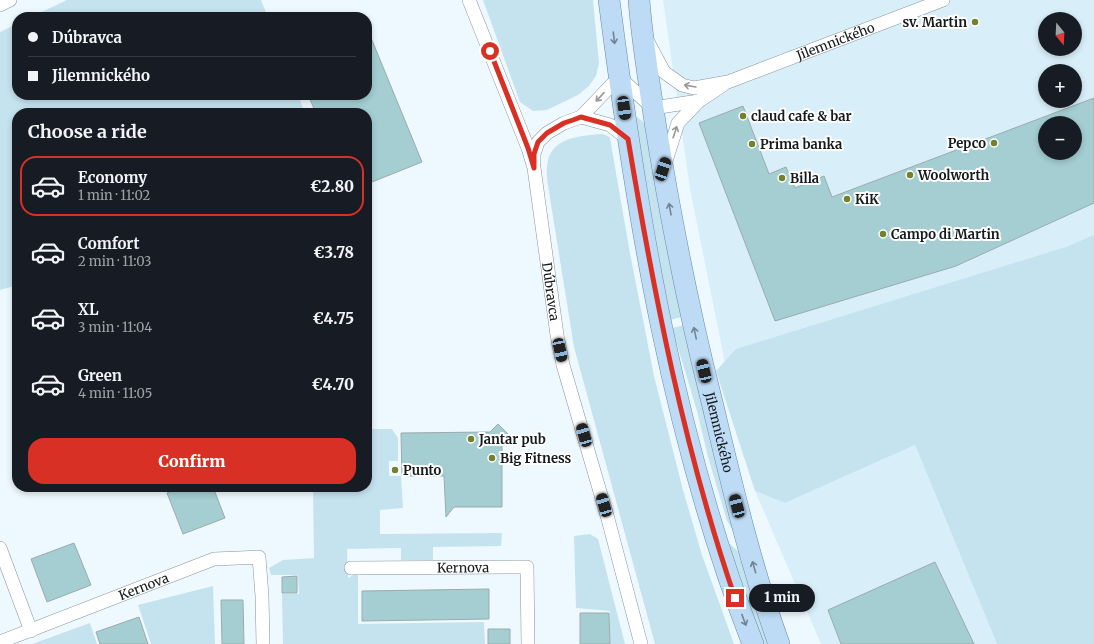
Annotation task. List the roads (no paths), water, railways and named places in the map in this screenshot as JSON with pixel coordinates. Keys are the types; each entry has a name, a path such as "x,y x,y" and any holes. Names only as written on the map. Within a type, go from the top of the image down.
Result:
{"main road":[{"path":"609,0 628,139 653,280 676,389 698,481 723,563 753,644"},
{"name":"Jilemnického","path":"639,0 641,30 663,169 692,320 728,471 762,596 779,644"}],"street":[{"path":"0,5 10,0"},
{"name":"Dúbravca","path":"469,0 528,148 534,168"},
{"name":"Jilemnického","path":"641,30 664,72 682,85 694,88 728,82 942,0"},
{"path":"619,77 653,108"},
{"name":"Dúbravca","path":"619,77 581,117 564,123 547,133 538,142 534,154 534,168 557,335 641,644"},
{"name":"Jilemnického","path":"663,169 678,123 699,101 728,82"},
{"name":"Jilemnického","path":"653,108 699,101"},
{"path":"581,117 610,125 628,139"},
{"path":"0,548 31,630"},
{"name":"Kernova","path":"0,642 133,589 214,559 259,557 263,644"},
{"name":"Kernova","path":"351,568 527,567 528,644"}],"place":[{"name":"sv. Martin","path":"975,22"},
{"name":"claud cafe & bar","path":"743,116"},
{"name":"Pepco","path":"994,143"},
{"name":"Prima banka","path":"752,144"},
{"name":"Woolworth","path":"910,175"},
{"name":"Billa","path":"782,178"},
{"name":"KiK","path":"847,199"},
{"name":"Campo di Martin","path":"883,234"},
{"name":"Jantar pub","path":"471,439"},
{"name":"Big Fitness","path":"492,458"},
{"name":"Punto","path":"395,470"}]}
